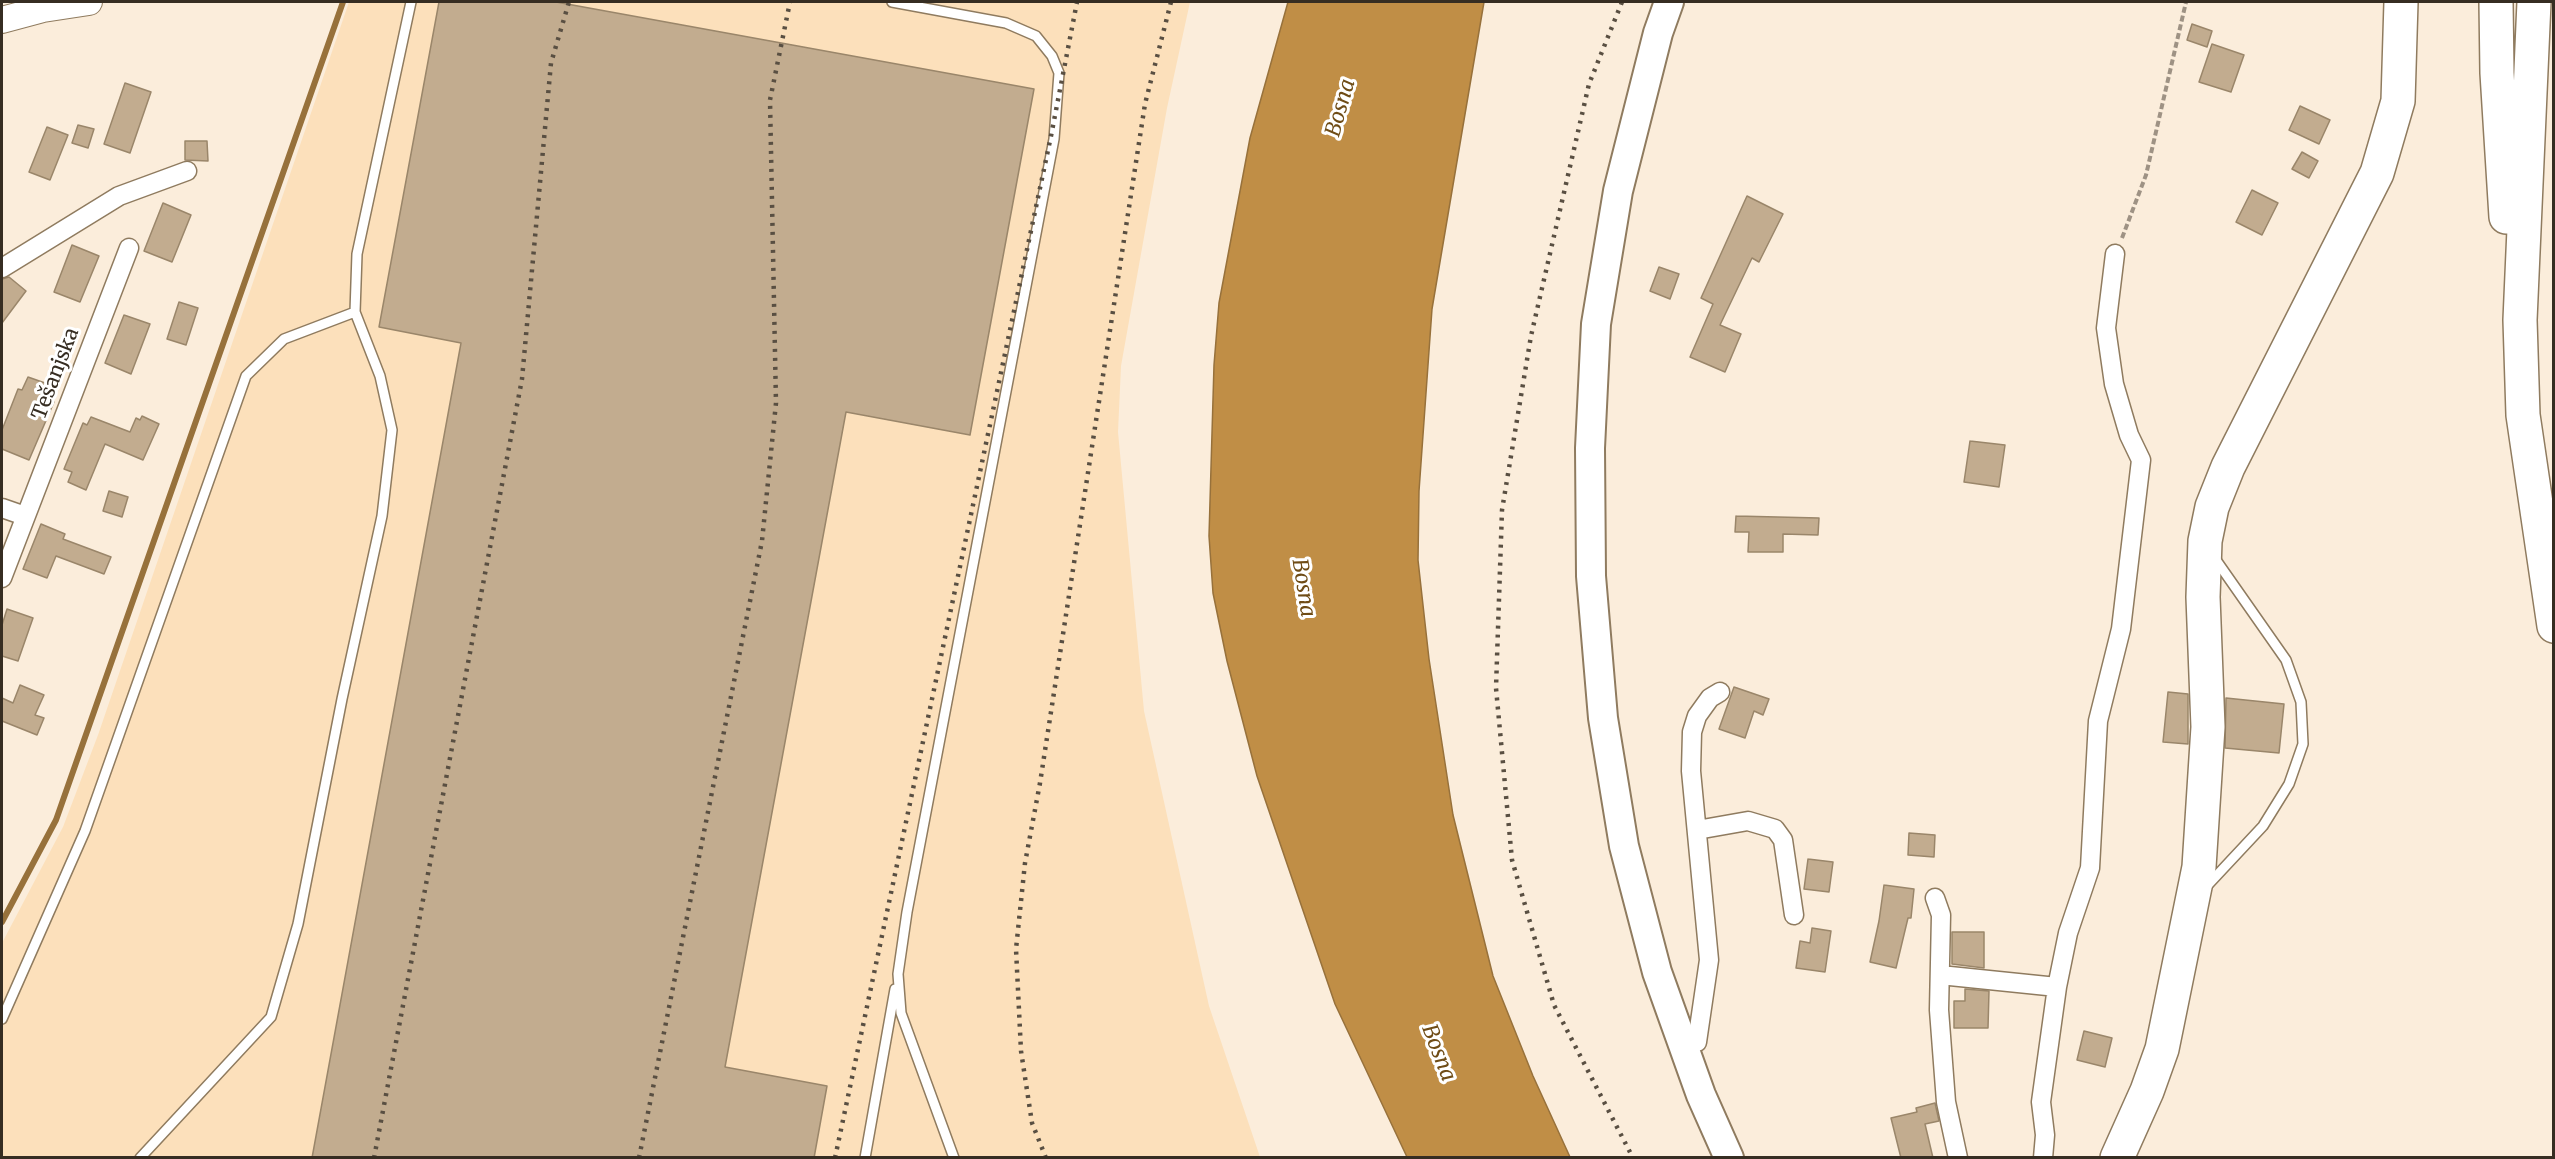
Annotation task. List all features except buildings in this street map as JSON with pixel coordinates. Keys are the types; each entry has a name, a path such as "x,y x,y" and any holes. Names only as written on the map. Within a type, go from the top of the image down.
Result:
{"highway":[{"path":"2117,1158 2147,1091 2162,1049 2199,867 2208,727 2203,597 2205,541 2212,507 2228,467 2377,173 2398,101 2401,2"},
{"path":"2496,2 2497,73 2505,210 2507,345 2512,380 2523,415"},
{"path":"2534,2 2520,320 2523,415 2553,626"}],"main road":[{"path":"2,20 43,9 89,2"},
{"path":"1669,2 1658,33 1618,191 1596,324 1590,448 1591,576 1603,718 1624,846 1657,972 1701,1095 1729,1158"}],"street":[{"path":"2,268 119,196 187,171"},
{"name":"Tešanjska","path":"2,578 129,248"},
{"path":"2043,1158 2044,1135 2041,1102 2057,987 2068,933 2090,868 2098,721 2121,629 2141,460 2129,435 2114,384 2106,328 2115,254"},
{"path":"2,508 26,516"},
{"path":"1684,1046 1697,1042 1709,960 1691,771 1692,732 1697,716 1710,698 1720,692"},
{"path":"1697,830 1748,821 1775,830 1783,840 1794,915"},
{"path":"1935,898 1941,915 1940,1030 1946,1102 1958,1158"},
{"path":"1940,975 2057,987"}],"lane":[{"path":"140,1158 271,1017 298,924 342,699 382,516 392,430 380,376 355,312 357,254 411,2"},
{"path":"865,1158 907,912 1054,139 1059,73 1052,56 1036,36 1006,23 892,2"},
{"path":"2,1019 85,831 246,376 284,339 355,312"},
{"path":"2193,900 2263,825 2289,784 2303,744 2301,702 2286,660 2262,622 2221,571 2205,541"},
{"path":"898,974 901,1013 954,1158"}],"path":[{"path":"2115,254 2145,176 2186,2"}],"shaded area":[{"path":"349,2 1190,2 1167,108 1121,366 1118,432 1144,711 1209,1006 1260,1157 2,1158 2,943 63,827 98,735"}],"water":[{"name":"Bosna","path":"1288,2 1484,2 1432,309 1419,491 1418,560 1429,659 1453,815 1493,976 1533,1076 1570,1157 1407,1157 1335,1004 1257,776 1227,661 1213,593 1209,536 1214,365 1219,303 1250,138"}],"waterway":[{"path":"2,922 56,820 343,2"}],"railway":[{"path":"374,1158 522,379 551,63 569,2"},
{"path":"639,1158 762,541 776,403 770,100 790,2"},
{"path":"835,1158 1051,136 1077,2"},
{"path":"1046,1158 1032,1123 1021,1051 1016,949 1025,863 1040,783 1145,104 1171,2"},
{"path":"1622,2 1589,84 1531,336 1502,510 1496,688 1512,860 1554,1005 1633,1158"}]}
